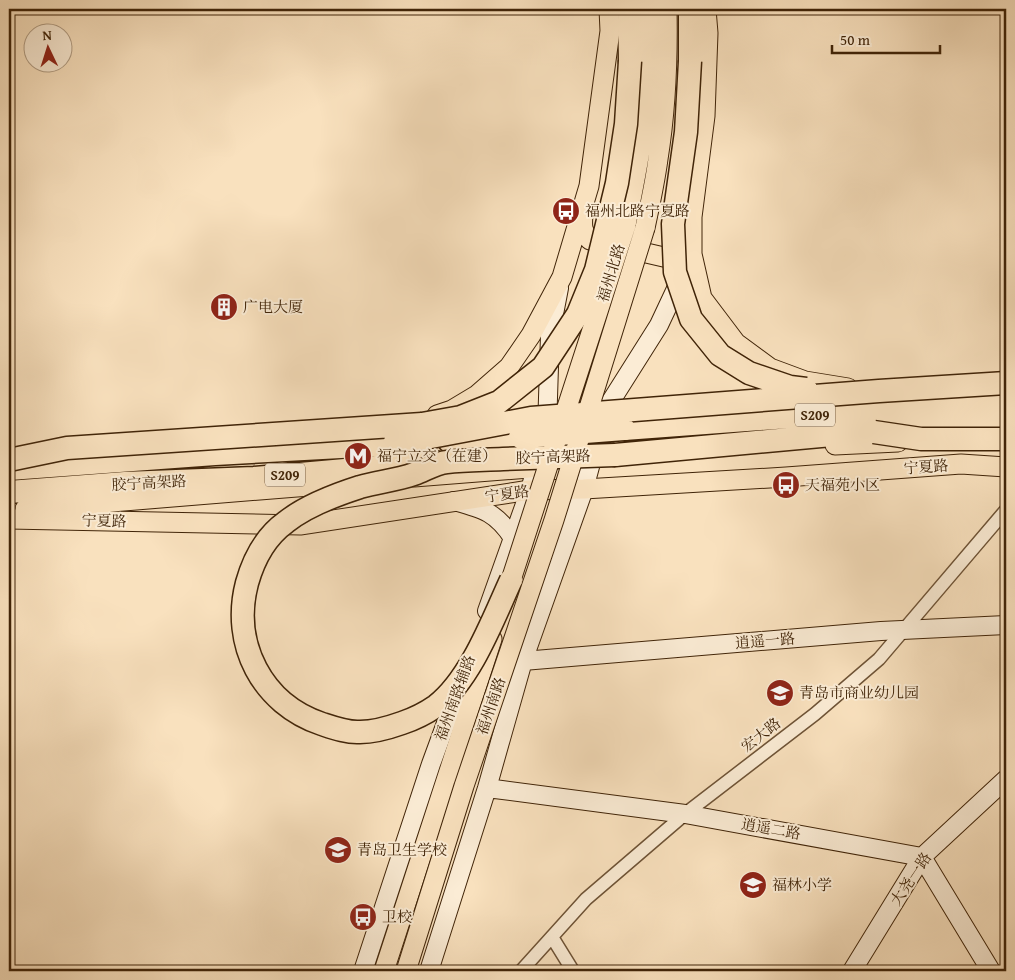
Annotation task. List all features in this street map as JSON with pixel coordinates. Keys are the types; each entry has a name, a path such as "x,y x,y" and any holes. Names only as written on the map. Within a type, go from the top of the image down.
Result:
{"highway":[{"path":"9,461 67,448 422,424 461,417 499,402 543,367 578,314 596,270 617,183 626,124 630,61 629,9"},
{"path":"690,9 690,61 686,132 673,224 675,272 691,319 720,355 749,373 790,388 884,396 1006,384"},
{"name":"胶宁高架路","path":"394,444 531,418 633,409 884,396"},
{"name":"胶宁高架路","path":"9,469 215,454 520,437 1006,401"},
{"name":"胶宁高架路","path":"9,492 254,478 444,462 615,455 874,432 921,439 1006,433"},
{"path":"444,462 414,474 336,496 306,509 273,533 259,550 250,571 244,596 244,634 249,655 259,674 273,693 290,708 309,720 335,729 358,733 389,728 414,719 437,705 468,669 511,580"}],"main road":[{"path":"362,438 452,410 477,395 509,367 531,335 562,277 589,186 609,41 609,9"},
{"name":"福州北路","path":"557,442 626,225 640,156 645,116 648,78 648,9"},
{"name":"福州北路","path":"579,442 646,228 663,119 666,84 667,9"},
{"path":"706,9 708,33 704,116 692,217 692,254 702,298 736,343 770,368 806,381 884,396 933,381"},
{"path":"584,202 582,226 584,234 590,240 668,258 687,258 692,254"},
{"path":"429,971 487,788 523,661 584,489 591,463 597,422 659,325 692,254"},
{"name":"福州南路辅路","path":"363,971 431,764 530,490 548,425 550,335 562,277"},
{"path":"848,388 1006,377"},
{"path":"9,461 597,422 884,396 1006,390"},
{"name":"宁夏路","path":"9,512 40,507 186,497 591,463 1006,433"},
{"name":"福州南路","path":"384,971 557,442"},
{"name":"福州南路","path":"406,971 464,786 579,442"},
{"name":"宁夏路","path":"9,519 300,525 530,490 584,489 786,477 961,464 1006,467"},
{"path":"454,501 491,514 503,524 513,538"},
{"name":"逍遥一路","path":"523,661 906,629 1006,625"},
{"name":"大尧一路","path":"852,971 922,857 1006,779"},
{"name":"逍遥二路","path":"487,788 685,814 922,857"},
{"path":"922,857 991,971"}],"street":[{"name":"宏大路","path":"521,971 586,898 685,814 815,714 878,659 906,629 1006,510"},
{"path":"552,937 573,971"}],"place":[{"name":"福州北路宁夏路","path":"566,211"},
{"name":"广电大厦","path":"224,307"},
{"name":"福宁立交（在建）","path":"358,456"},
{"name":"天福苑小区","path":"786,485"},
{"name":"青岛市商业幼儿园","path":"780,693"},
{"name":"青岛卫生学校","path":"338,850"},
{"name":"福林小学","path":"753,885"},
{"name":"卫校","path":"363,917"}]}
